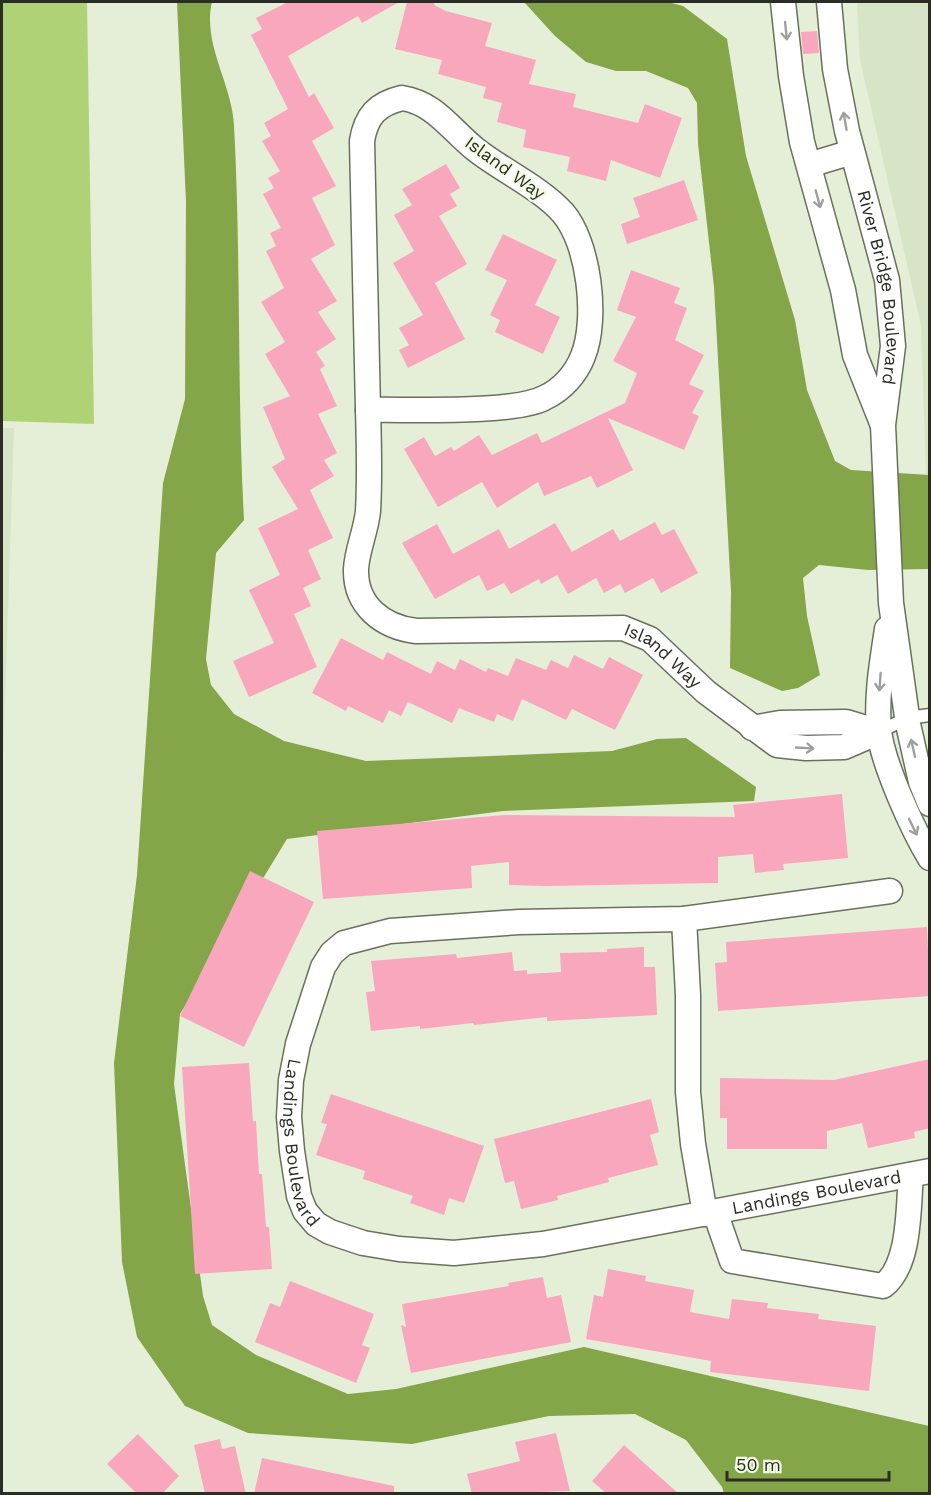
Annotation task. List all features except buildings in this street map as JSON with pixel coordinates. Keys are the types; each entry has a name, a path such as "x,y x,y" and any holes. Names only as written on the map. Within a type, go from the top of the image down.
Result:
{"street":[{"name":"River Bridge Boulevard","path":"783,2 790,76 809,165 843,290 855,356 883,425"},
{"name":"River Bridge Boulevard","path":"829,2 836,69 852,152 887,280 893,346 883,425 891,603 918,717 921,782 930,804"},
{"name":"Island Way","path":"368,410 530,404 544,399 568,381 583,356 588,342 586,259 581,243 568,220 550,201 468,144 432,109 418,101 402,98 387,102 373,111 364,125 362,141 369,488 367,515 356,568 361,597 377,616 400,629 416,631 623,628 650,639 706,692 752,728 780,723 846,722 879,732"},
{"path":"809,165 852,152"},
{"name":"River Bridge Boulevard","path":"891,603 879,681 879,732 911,823 930,858"},
{"name":"Landings Boulevard","path":"890,891 684,919 519,922 437,927 390,931 344,943 332,953 323,967 298,1044 291,1080 289,1117 299,1196 305,1211 316,1224 330,1232 363,1243 399,1249 454,1253 508,1250 920,1173"},
{"path":"684,919 688,995 688,1092 693,1144 710,1213 732,1261 883,1286 888,1283 902,1256 920,1173"}],"lane":[{"path":"879,732 918,717"}],"shaded area":[{"path":"2,2 87,2 94,424 2,421"},
{"path":"177,2 212,2 211,33 234,125 244,520 216,553 206,659 211,685 234,714 284,741 366,761 612,751 657,739 686,738 756,787 754,801 503,811 287,839 180,1014 174,1084 203,1296 212,1325 256,1355 348,1394 396,1389 584,1347 929,1426 929,1493 724,1493 722,1487 686,1440 635,1414 549,1416 412,1444 248,1433 185,1406 137,1337 122,1262 114,1063 137,875 163,483 185,399 186,202"},
{"path":"524,2 668,2 683,6 727,39 746,156 795,320 807,390 835,461 851,470 929,475 929,569 868,570 819,565 803,578 807,616 820,675 798,688 782,691 730,668 731,591 714,287 698,144 697,103 688,88 646,71 616,71 586,62 555,36"},
{"path":"857,2 929,2 929,475 926,475 921,325 860,60"},
{"path":"2,428 14,428 2,794"}]}
